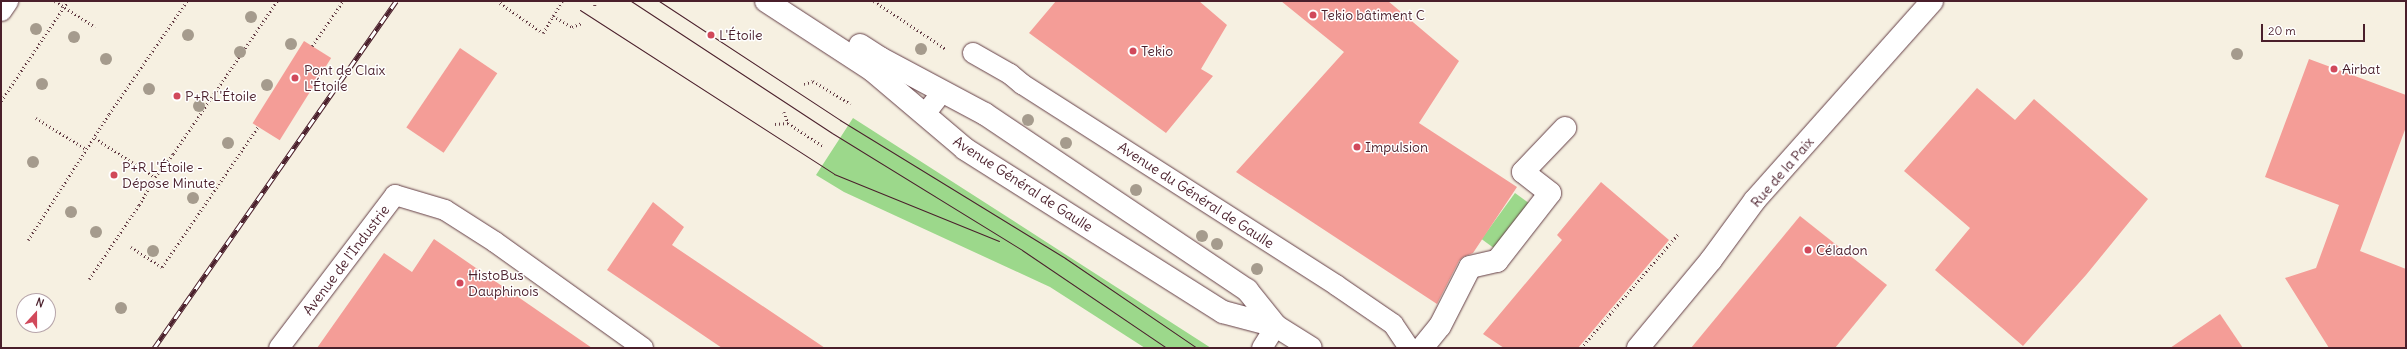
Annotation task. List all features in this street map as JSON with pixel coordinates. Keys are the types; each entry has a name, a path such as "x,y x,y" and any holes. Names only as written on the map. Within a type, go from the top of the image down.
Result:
{"main road":[{"path":"1,10 7,1"},
{"name":"Avenue Général de Gaulle","path":"766,1 872,70 965,149 1223,312 1276,326 1311,348"},
{"name":"Avenue Général de Gaulle","path":"794,1 880,58 985,114 1247,290 1276,326"},
{"name":"Rue de la Paix","path":"1638,348 1711,260 1755,200 1932,1"},
{"path":"1422,348 1440,326 1470,267 1497,261 1550,193 1523,172 1565,128"}],"lane":[{"name":"Avenue du Général de Gaulle","path":"973,52 1010,74 1022,84 1349,294 1393,324 1409,348"},
{"path":"925,114 942,92"},
{"name":"Avenue de l'Industrie","path":"279,348 395,195 445,210 495,242 643,348"},
{"path":"1262,348 1276,326"}],"path":[{"path":"54,1 95,27"},
{"path":"1,101 68,1"},
{"path":"28,240 86,149 95,138 187,1"},
{"path":"89,279 139,205 155,177 173,154 277,1"},
{"path":"312,46 343,1"},
{"path":"501,1 500,3 543,33 562,1"},
{"path":"595,1 595,6"},
{"path":"553,16 572,27 582,23"},
{"path":"804,84 813,81 851,104"},
{"path":"784,112 788,124"},
{"path":"36,118 86,149"},
{"path":"774,124 788,124 824,147"},
{"path":"131,247 162,267 258,127"},
{"path":"95,138 155,177"},
{"path":"1581,348 1679,233"}],"green space":[{"path":"853,118 1211,348 1145,348 1050,287 844,192 816,175"},
{"path":"1515,193 1530,204 1497,250 1481,239"}],"building":[{"name":"Tekio","path":"1056,1 1199,1 1227,25 1201,69 1213,76 1166,133 1029,33"},
{"name":"Impulsion","path":"1281,1 1388,1 1459,61 1419,123 1517,187 1473,253 1463,257 1459,261 1437,304 1236,172 1344,52"},
{"path":"304,41 331,58 280,140 253,123"},
{"path":"460,48 497,73 444,153 406,128"},
{"path":"2309,59 2406,95 2406,127 2360,251 2406,269 2406,348 2329,348 2285,278 2316,268 2339,205 2265,177"},
{"path":"1977,88 2015,120 2034,99 2148,199 2086,275 2023,346 1935,270 1970,228 1904,171"},
{"path":"1601,182 1669,240 1578,348 1504,348 1483,334 1562,240 1557,235"},
{"path":"653,202 684,227 672,245 825,348 722,348 607,270"},
{"name":"Céladon","path":"1800,216 1887,285 1835,348 1691,348"},
{"path":"434,239 592,348 317,348 384,253 412,272"},
{"path":"2220,314 2243,348 2170,348"}],"tram line":[{"path":"631,1 832,133 1022,250 1167,348"},
{"path":"659,1 840,120 1065,258 1197,348"},
{"path":"580,10 834,174 999,241"}],"railway":[{"path":"154,348 396,1"}],"place":[{"name":"Tekio bâtiment C","path":"1313,15"},
{"name":"L'Étoile","path":"711,35"},
{"name":"Tekio","path":"1133,51"},
{"name":"Airbat","path":"2334,69"},
{"name":"Pont de Claix L'Étoile","path":"295,78"},
{"name":"P+R L'Étoile","path":"177,96"},
{"name":"Impulsion","path":"1357,147"},
{"name":"P+R L'Étoile - Dépose Minute","path":"114,175"},
{"name":"Céladon","path":"1808,250"},
{"name":"HistoBus Dauphinois","path":"460,283"}]}
